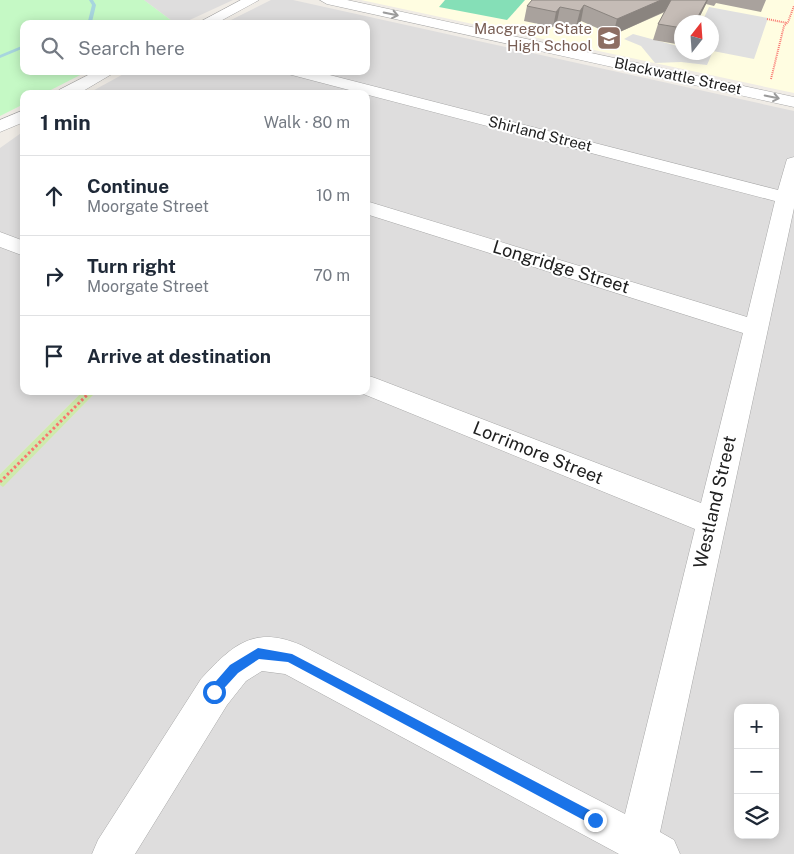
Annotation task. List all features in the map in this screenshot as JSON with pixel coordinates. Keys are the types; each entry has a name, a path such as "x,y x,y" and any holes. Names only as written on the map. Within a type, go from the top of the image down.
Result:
{"street":[{"path":"210,20 252,0"},
{"name":"Blackwattle Street","path":"327,0 794,102"},
{"path":"73,90 101,75"},
{"name":"Shirland Street","path":"309,75 368,90"},
{"name":"Shirland Street","path":"370,91 786,198"},
{"path":"0,127 20,117"},
{"name":"Westland Street","path":"649,848 711,521 794,163"},
{"name":"Longridge Street","path":"370,208 755,328"},
{"path":"0,239 20,247"},
{"name":"Lorrimore Street","path":"370,387 711,521"},
{"path":"112,854 214,692 234,669 258,653 289,658 649,848"}],"path":[{"path":"771,81 784,26 794,6"},
{"path":"767,19 787,23"},
{"path":"0,482 87,395"}],"shaded area":[{"path":"144,0 233,0 190,20 171,20"},
{"path":"271,0 293,0 794,111 794,854 0,854 0,485 3,486 93,395 370,395 370,90 94,90 122,75 370,75 370,20 231,20"},
{"name":"Macgregor State High School","path":"361,0 794,0 794,93"},
{"path":"709,7 768,18 754,59 719,52 719,15 705,15"},
{"path":"633,34 674,45 674,60 709,60 707,65 681,62 655,63 641,46 624,39"},
{"path":"20,134 20,395 79,395 0,474 0,148"}],"green space":[{"path":"0,0 144,0 171,20 20,20 20,75 80,75 51,90 20,90 20,106 0,116"},
{"path":"445,0 525,0 507,20 439,7"},
{"path":"79,395 93,395 3,487 0,485 0,474"}],"building":[{"path":"532,0 661,0 617,19 584,5 580,11 560,7 556,12 527,6"},
{"path":"671,0 707,0 699,15 674,15 674,27 658,24"}],"waterway":[{"path":"90,20 94,5 91,0"},
{"path":"0,57 20,48"}],"place":[{"name":"Macgregor State High School","path":"609,38"}],"route":[{"path":"214,692 234,669 258,653 289,658 595,820"}]}
